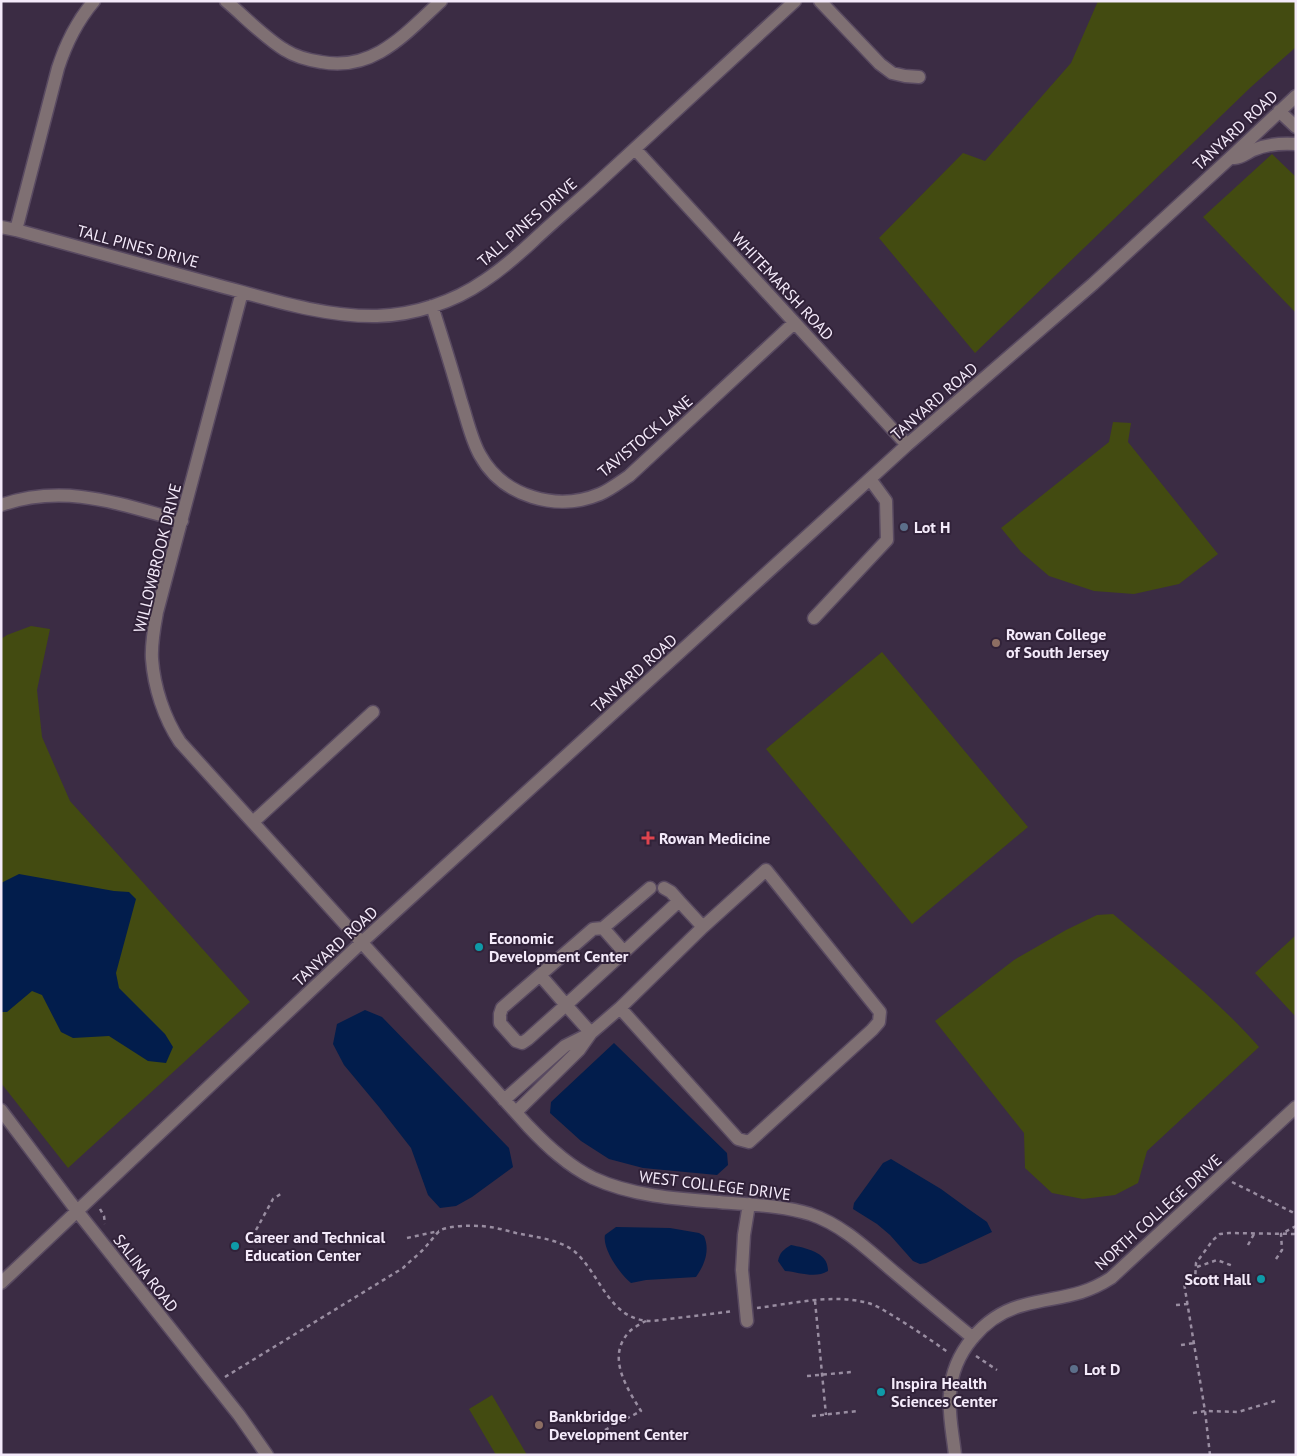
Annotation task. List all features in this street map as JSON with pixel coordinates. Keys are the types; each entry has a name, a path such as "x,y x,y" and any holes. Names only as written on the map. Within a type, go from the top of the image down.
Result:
{"street":[{"path":"16,230 63,53 77,25 94,1"},
{"path":"226,1 284,50 306,59 335,64 354,63 383,51 402,37 441,1"},
{"name":"TALL PINES DRIVE","path":"1,227 316,310 356,316 379,316 400,314 432,306 468,291 484,282 499,270 635,149 795,1"},
{"path":"820,1 880,64 892,73 919,77"},
{"name":"TANYARD ROAD","path":"1,1283 362,942 870,479 1093,284 1296,96"},
{"path":"1279,111 1296,127"},
{"path":"1230,158 1239,158 1267,145 1296,144"},
{"name":"WHITEMARSH ROAD","path":"635,149 794,324 908,445"},
{"name":"WILLOWBROOK DRIVE","path":"242,292 157,612 152,658 157,686 168,722 180,742 362,942"},
{"name":"TAVISTOCK LANE","path":"432,306 471,434 480,456 497,476 510,487 523,494 552,502 566,503 595,496 610,489 629,476 794,324"},
{"path":"814,618 887,540 886,501 870,479"},
{"path":"1,505 36,496 81,496 182,521"},
{"path":"253,822 372,712"},
{"path":"516,1112 579,1050 591,1033 766,870 880,1012 879,1022 872,1030 749,1142 738,1139 620,1008"},
{"path":"650,888 603,928 593,929 502,1008 500,1023 516,1041 522,1043 528,1038 679,901"},
{"path":"664,888 671,892 704,927"},
{"path":"603,928 624,952"},
{"name":"WEST COLLEGE DRIVE","path":"362,942 543,1141 558,1154 592,1177 629,1191 692,1200 789,1209 829,1222 864,1246 972,1338"},
{"path":"540,975 591,1033"},
{"path":"504,1100 565,1046 591,1033"},
{"name":"NORTH COLLEGE DRIVE","path":"955,1455 950,1392 958,1361 972,1338 990,1321 1013,1309 1024,1305 1072,1296 1100,1285 1121,1270 1296,1107"},
{"name":"SALINA ROAD","path":"1,1110 77,1211 239,1416 267,1455"},
{"path":"747,1321 742,1270 744,1235 749,1204"}],"path":[{"path":"1222,1177 1296,1214"},
{"path":"256,1230 273,1199 282,1193"},
{"path":"407,1238 465,1226 488,1227 560,1243 581,1259 621,1312 646,1321 684,1317"},
{"path":"1281,1234 1296,1226"},
{"path":"224,1377 403,1268 427,1246 440,1230"},
{"path":"1210,1455 1184,1283 1195,1281 1196,1264 1213,1240 1220,1234 1296,1234"},
{"path":"1248,1245 1254,1234"},
{"path":"1276,1259 1282,1250 1281,1234"},
{"path":"1196,1267 1217,1260 1233,1266"},
{"path":"822,1300 864,1302 876,1306 917,1330"},
{"path":"815,1301 826,1414"},
{"path":"1176,1305 1188,1304"},
{"path":"606,1430 641,1411 627,1388 619,1369 618,1355 629,1332 646,1321"},
{"path":"1181,1345 1194,1343"},
{"path":"807,1376 852,1372"},
{"path":"1192,1413 1204,1411 1238,1412 1275,1401"},
{"path":"812,1416 858,1411"}],"green space":[{"path":"1098,1 1296,1 1296,47 1251,87 975,353 879,238 963,153 985,161 1071,63"},
{"path":"1272,154 1296,177 1296,313 1203,217"},
{"path":"1113,422 1131,423 1128,442 1218,554 1179,584 1134,594 1094,591 1049,576 1021,552 1001,528 1109,442"},
{"path":"31,626 50,629 37,690 42,737 70,801 250,1002 68,1168 1,1083 1,639"},
{"path":"882,652 1028,827 912,924 766,749"},
{"path":"1113,914 1207,995 1259,1047 1147,1151 1138,1183 1115,1195 1083,1199 1052,1193 1025,1168 1024,1133 935,1021 1014,960 1066,930 1097,915"},
{"path":"1296,935 1296,1017 1255,973"},
{"path":"492,1395 527,1455 496,1455 469,1409"}],"water":[{"path":"19,874 129,892 136,899 116,973 119,988 165,1034 173,1047 166,1063 148,1061 109,1036 73,1038 61,1032 42,995 32,991 7,1012 1,1012 1,883"},
{"path":"365,1010 382,1017 509,1148 513,1167 472,1197 456,1206 440,1208 428,1195 411,1148 344,1065 333,1044 337,1024"},
{"path":"614,1043 727,1153 728,1165 717,1175 643,1168 609,1159 581,1141 550,1113 551,1102"},
{"path":"891,1159 941,1189 987,1222 992,1232 926,1263 920,1264 913,1261 890,1235 877,1224 853,1209 854,1203 883,1163"},
{"path":"616,1227 670,1228 699,1233 704,1236 706,1241 706,1257 696,1277 646,1280 631,1283 617,1268 606,1247 605,1235"},
{"path":"791,1245 820,1255 825,1259 828,1271 812,1275 785,1271 778,1261 782,1252"}],"place":[{"name":"Lot H","path":"904,527"},
{"name":"Rowan College of South Jersey","path":"996,643"},
{"name":"Rowan Medicine","path":"648,838"},
{"name":"Economic Development Center","path":"479,947"},
{"name":"Career and Technical Education Center","path":"235,1246"},
{"name":"Scott Hall","path":"1261,1279"},
{"name":"Lot D","path":"1074,1369"},
{"name":"Inspira Health Sciences Center","path":"881,1392"},
{"name":"Bankbridge Development Center","path":"539,1425"}]}
